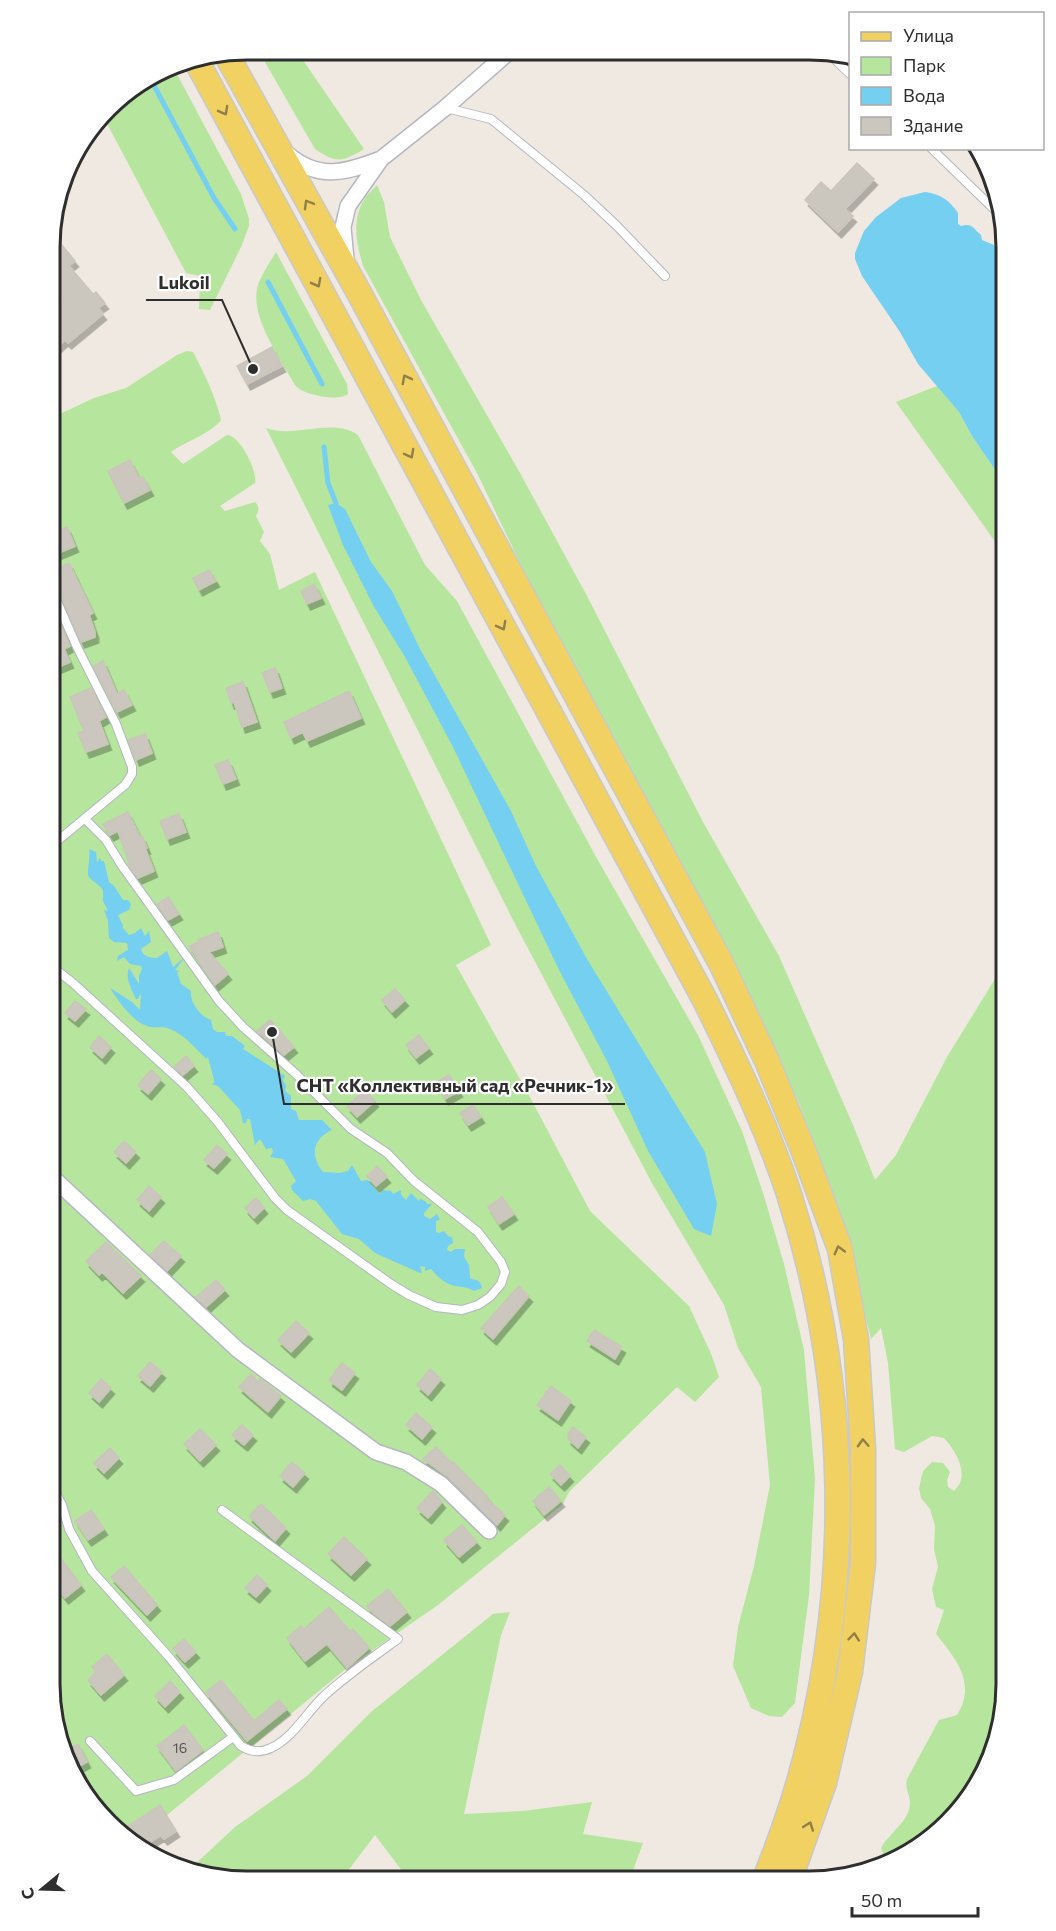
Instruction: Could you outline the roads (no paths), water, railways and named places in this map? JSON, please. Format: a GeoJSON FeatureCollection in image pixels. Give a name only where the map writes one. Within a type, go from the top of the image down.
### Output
{"type":"FeatureCollection","features":[{"type":"Feature","properties":{"kind":"main road"},"geometry":{"type":"LineString","coordinates":[[230,61],[358,291],[722,964],[771,1072],[840,1249],[856,1339],[863,1448],[862,1563],[850,1672],[824,1784],[793,1871]]}},
{"type":"Feature","properties":{"kind":"main road"},"geometry":{"type":"LineString","coordinates":[[200,67],[705,1000],[751,1096],[788,1192],[819,1305],[837,1452],[839,1515],[836,1581],[829,1643],[814,1721],[799,1783],[768,1871]]}},
{"type":"Feature","properties":{"kind":"street"},"geometry":{"type":"LineString","coordinates":[[358,291],[346,261],[344,248],[345,216],[353,195],[381,159],[445,108],[500,60]]}},
{"type":"Feature","properties":{"kind":"street"},"geometry":{"type":"LineString","coordinates":[[267,131],[290,156],[319,171],[347,171],[381,159]]}},
{"type":"Feature","properties":{"kind":"street"},"geometry":{"type":"LineString","coordinates":[[60,1184],[238,1350],[376,1452],[406,1462],[441,1484],[489,1531]]}},
{"type":"Feature","properties":{"kind":"lane"},"geometry":{"type":"LineString","coordinates":[[445,108],[491,119],[584,195],[665,276]]}},
{"type":"Feature","properties":{"kind":"lane"},"geometry":{"type":"LineString","coordinates":[[933,150],[991,206]]}},
{"type":"Feature","properties":{"kind":"lane"},"geometry":{"type":"LineString","coordinates":[[60,608],[116,724],[132,767],[132,774],[125,785],[60,839]]}},
{"type":"Feature","properties":{"kind":"lane"},"geometry":{"type":"LineString","coordinates":[[60,973],[186,1086],[221,1126],[275,1198],[301,1221],[391,1284],[409,1295],[436,1306],[454,1310],[471,1308],[484,1302],[497,1290],[505,1272],[501,1262],[478,1232],[414,1181],[387,1153],[351,1130],[296,1074],[233,1017],[134,883],[106,840],[86,819]]}},
{"type":"Feature","properties":{"kind":"lane"},"geometry":{"type":"LineString","coordinates":[[60,1501],[69,1529],[92,1571],[169,1657],[241,1746],[249,1750],[260,1751],[274,1747],[284,1739],[324,1697],[349,1675],[398,1639],[222,1510]]}},
{"type":"Feature","properties":{"kind":"lane"},"geometry":{"type":"LineString","coordinates":[[90,1741],[136,1791],[174,1780],[233,1737]]}},
{"type":"Feature","properties":{"kind":"water"},"geometry":{"type":"Polygon","coordinates":[[[925,192],[940,196],[958,213],[958,224],[972,227],[981,235],[982,240],[994,245],[996,249],[996,471],[959,412],[918,364],[900,332],[862,276],[855,259],[855,253],[864,231],[876,217],[901,198],[925,192]]]}},
{"type":"Feature","properties":{"kind":"water"},"geometry":{"type":"Polygon","coordinates":[[[336,503],[345,509],[371,562],[392,591],[420,649],[511,811],[536,866],[587,959],[705,1152],[717,1204],[711,1236],[694,1229],[648,1151],[607,1061],[559,970],[453,747],[405,657],[373,605],[343,545],[328,505],[336,503]]]}},
{"type":"Feature","properties":{"kind":"water"},"geometry":{"type":"Polygon","coordinates":[[[89,849],[96,852],[97,862],[100,858],[104,861],[109,882],[123,900],[128,900],[131,904],[129,910],[118,915],[122,929],[129,935],[141,928],[145,936],[149,931],[151,942],[141,949],[144,954],[152,958],[157,958],[167,951],[173,967],[185,957],[175,970],[180,971],[177,972],[181,984],[191,991],[196,1008],[203,1016],[211,1020],[213,1029],[217,1032],[225,1032],[226,1036],[232,1036],[245,1046],[243,1049],[285,1076],[283,1080],[286,1086],[285,1091],[291,1096],[291,1109],[296,1111],[299,1120],[322,1120],[332,1130],[320,1138],[315,1148],[316,1160],[323,1172],[340,1173],[348,1171],[352,1165],[361,1181],[368,1180],[380,1194],[382,1190],[391,1191],[393,1194],[401,1190],[401,1195],[406,1200],[411,1193],[419,1201],[420,1199],[427,1204],[432,1204],[424,1216],[430,1219],[437,1214],[440,1220],[436,1221],[436,1232],[444,1231],[452,1237],[453,1243],[448,1246],[447,1250],[451,1252],[455,1249],[465,1249],[464,1257],[469,1265],[470,1278],[479,1281],[482,1288],[474,1291],[451,1285],[431,1269],[425,1271],[425,1267],[420,1266],[422,1273],[420,1273],[375,1253],[359,1239],[342,1234],[316,1201],[310,1199],[303,1201],[292,1190],[291,1186],[296,1181],[283,1159],[270,1157],[273,1152],[272,1148],[266,1149],[260,1139],[255,1145],[250,1119],[243,1123],[240,1110],[218,1086],[211,1084],[214,1080],[208,1057],[206,1059],[175,1031],[145,1025],[128,1012],[110,988],[140,1010],[141,993],[136,999],[128,976],[129,968],[139,984],[142,968],[130,964],[124,957],[117,961],[118,956],[128,950],[127,943],[114,942],[109,938],[108,921],[104,910],[108,911],[103,901],[103,890],[88,875],[89,849]]]}},
{"type":"Feature","properties":{"kind":"waterway"},"geometry":{"type":"LineString","coordinates":[[154,85],[214,198],[235,229]]}},
{"type":"Feature","properties":{"kind":"waterway"},"geometry":{"type":"LineString","coordinates":[[268,282],[322,384]]}},
{"type":"Feature","properties":{"kind":"waterway"},"geometry":{"type":"LineString","coordinates":[[324,447],[328,483],[336,503]]}},
{"type":"Feature","properties":{"kind":"place","name":"Lukoil"},"geometry":{"type":"Point","coordinates":[253,369]}},
{"type":"Feature","properties":{"kind":"place","name":"СНТ «Коллективный сад «Речник-1»"},"geometry":{"type":"Point","coordinates":[272,1032]}}]}
